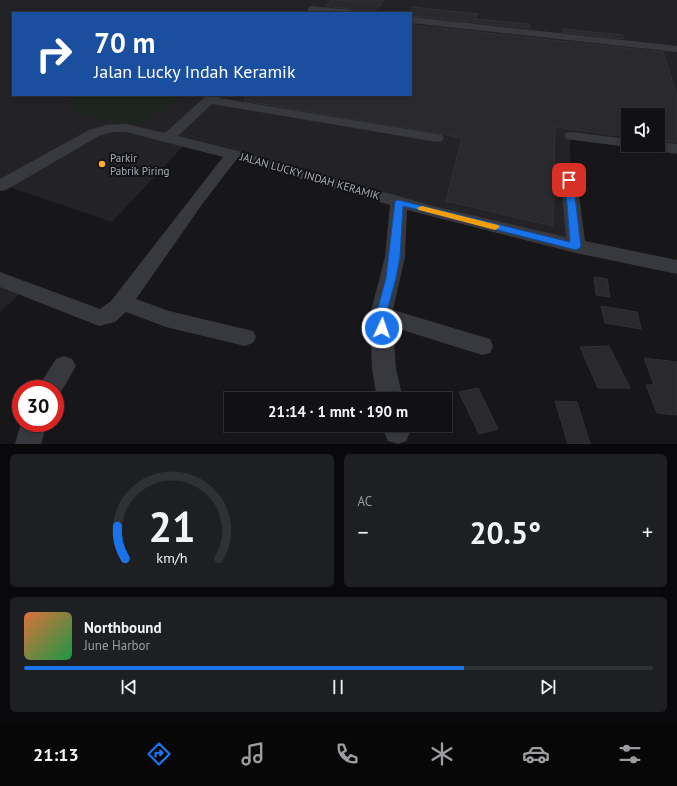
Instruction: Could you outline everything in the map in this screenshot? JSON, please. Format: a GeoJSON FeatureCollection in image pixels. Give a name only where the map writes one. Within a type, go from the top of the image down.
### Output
{"type":"FeatureCollection","features":[{"type":"Feature","properties":{"kind":"street"},"geometry":{"type":"LineString","coordinates":[[310,11],[326,0]]}},
{"type":"Feature","properties":{"kind":"street"},"geometry":{"type":"LineString","coordinates":[[310,11],[330,12]]}},
{"type":"Feature","properties":{"kind":"street"},"geometry":{"type":"LineString","coordinates":[[412,20],[677,49]]}},
{"type":"Feature","properties":{"kind":"street"},"geometry":{"type":"LineString","coordinates":[[169,137],[213,97],[437,138]]}},
{"type":"Feature","properties":{"kind":"street","name":"JALAN LUCKY INDAH KERAMIK"},"geometry":{"type":"LineString","coordinates":[[0,186],[84,138],[102,130],[119,127],[169,137],[233,154],[398,203],[576,247],[677,267]]}},
{"type":"Feature","properties":{"kind":"street"},"geometry":{"type":"LineString","coordinates":[[571,136],[621,142]]}},
{"type":"Feature","properties":{"kind":"street"},"geometry":{"type":"LineString","coordinates":[[665,148],[677,149]]}},
{"type":"Feature","properties":{"kind":"street"},"geometry":{"type":"LineString","coordinates":[[0,279],[99,318],[111,314],[158,256],[218,171],[233,154]]}},
{"type":"Feature","properties":{"kind":"street"},"geometry":{"type":"LineString","coordinates":[[568,172],[576,247]]}},
{"type":"Feature","properties":{"kind":"street"},"geometry":{"type":"LineString","coordinates":[[389,392],[384,369],[381,315],[395,257],[398,203]]}},
{"type":"Feature","properties":{"kind":"street"},"geometry":{"type":"LineString","coordinates":[[122,302],[166,319],[245,337]]}},
{"type":"Feature","properties":{"kind":"street"},"geometry":{"type":"LineString","coordinates":[[381,315],[482,346]]}},
{"type":"Feature","properties":{"kind":"street"},"geometry":{"type":"LineString","coordinates":[[55,380],[64,366]]}},
{"type":"Feature","properties":{"kind":"street"},"geometry":{"type":"LineString","coordinates":[[28,444],[31,432]]}},
{"type":"Feature","properties":{"kind":"shaded area"},"geometry":{"type":"Polygon","coordinates":[[[0,0],[677,0],[677,148],[665,146],[665,108],[621,108],[621,140],[570,134],[572,243],[387,197],[189,140],[112,222],[6,186],[0,190],[0,0]]]}},
{"type":"Feature","properties":{"kind":"shaded area"},"geometry":{"type":"Polygon","coordinates":[[[69,96],[183,96],[142,125],[74,114],[69,96]]]}},
{"type":"Feature","properties":{"kind":"shaded area"},"geometry":{"type":"Polygon","coordinates":[[[0,281],[26,288],[0,312],[0,281]]]}},
{"type":"Feature","properties":{"kind":"building"},"geometry":{"type":"Polygon","coordinates":[[[331,0],[384,0],[374,12],[356,12],[351,9],[325,6],[331,0]]]}},
{"type":"Feature","properties":{"kind":"building"},"geometry":{"type":"Polygon","coordinates":[[[411,7],[478,14],[476,19],[530,24],[529,28],[412,16],[411,7]]]}},
{"type":"Feature","properties":{"kind":"building"},"geometry":{"type":"Polygon","coordinates":[[[412,25],[663,52],[677,96],[677,142],[665,141],[665,108],[621,108],[621,136],[555,127],[553,226],[446,201],[462,138],[245,101],[245,96],[412,96],[412,25]]]}},
{"type":"Feature","properties":{"kind":"building"},"geometry":{"type":"Polygon","coordinates":[[[563,29],[623,35],[623,39],[563,32],[563,29]]]}},
{"type":"Feature","properties":{"kind":"building"},"geometry":{"type":"Polygon","coordinates":[[[594,277],[607,279],[610,297],[596,295],[594,277]]]}},
{"type":"Feature","properties":{"kind":"building"},"geometry":{"type":"Polygon","coordinates":[[[601,306],[637,312],[641,329],[605,323],[601,306]]]}},
{"type":"Feature","properties":{"kind":"building"},"geometry":{"type":"Polygon","coordinates":[[[609,346],[630,388],[598,388],[580,347],[609,346]]]}},
{"type":"Feature","properties":{"kind":"building"},"geometry":{"type":"Polygon","coordinates":[[[644,358],[677,362],[677,415],[657,413],[646,385],[654,385],[644,358]]]}},
{"type":"Feature","properties":{"kind":"building"},"geometry":{"type":"Polygon","coordinates":[[[478,388],[498,429],[479,434],[459,392],[478,388]]]}},
{"type":"Feature","properties":{"kind":"building"},"geometry":{"type":"Polygon","coordinates":[[[555,401],[577,402],[590,444],[568,444],[555,401]]]}},
{"type":"Feature","properties":{"kind":"slow traffic"},"geometry":{"type":"LineString","coordinates":[[422,208],[495,227]]}},
{"type":"Feature","properties":{"kind":"place","name":"Parkir Pabrik Piring"},"geometry":{"type":"Point","coordinates":[102,164]}},
{"type":"Feature","properties":{"kind":"route"},"geometry":{"type":"LineString","coordinates":[[382,328],[381,315],[395,257],[398,203],[576,247],[569,180]]}}]}
